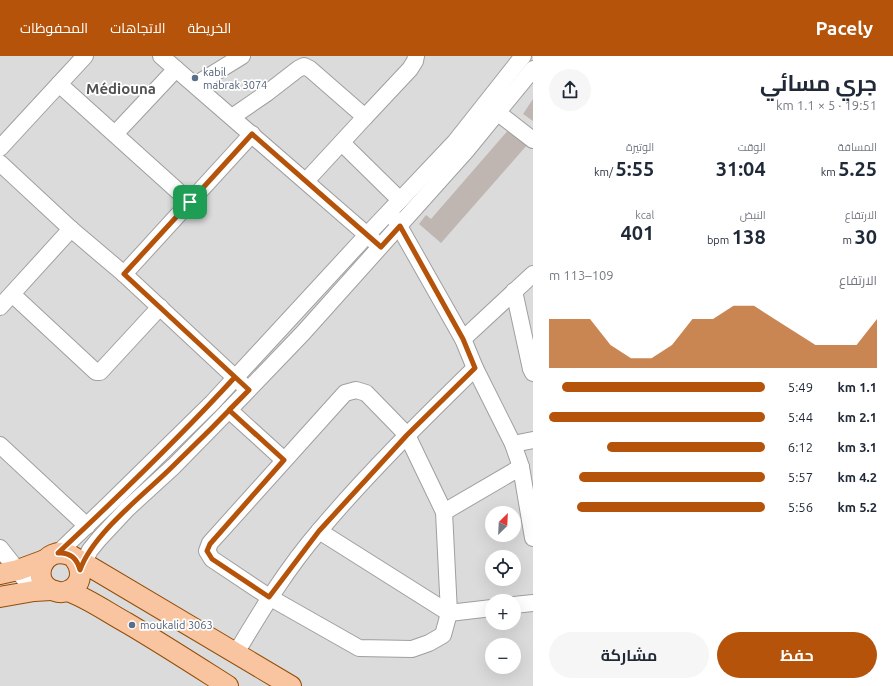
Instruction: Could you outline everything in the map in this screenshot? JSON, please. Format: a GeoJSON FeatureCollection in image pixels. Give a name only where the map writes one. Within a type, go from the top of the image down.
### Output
{"type":"FeatureCollection","features":[{"type":"Feature","properties":{"kind":"main road"},"geometry":{"type":"LineString","coordinates":[[68,560],[41,566],[40,573],[42,580],[45,586],[51,591],[89,601],[168,647],[228,686]]}},
{"type":"Feature","properties":{"kind":"main road"},"geometry":{"type":"LineString","coordinates":[[0,597],[74,588],[78,582],[68,560]]}},
{"type":"Feature","properties":{"kind":"main road"},"geometry":{"type":"LineString","coordinates":[[9,572],[68,560],[236,653],[291,686]]}},
{"type":"Feature","properties":{"kind":"street"},"geometry":{"type":"LineString","coordinates":[[0,148],[85,56]]}},
{"type":"Feature","properties":{"kind":"street"},"geometry":{"type":"LineString","coordinates":[[161,56],[381,247]]}},
{"type":"Feature","properties":{"kind":"street"},"geometry":{"type":"LineString","coordinates":[[195,85],[242,56]]}},
{"type":"Feature","properties":{"kind":"street"},"geometry":{"type":"LineString","coordinates":[[306,181],[410,69],[416,56]]}},
{"type":"Feature","properties":{"kind":"street"},"geometry":{"type":"LineString","coordinates":[[68,560],[87,526],[212,403],[394,205],[455,142],[523,56]]}},
{"type":"Feature","properties":{"kind":"street"},"geometry":{"type":"LineString","coordinates":[[232,117],[304,66],[310,69],[365,118]]}},
{"type":"Feature","properties":{"kind":"street"},"geometry":{"type":"LineString","coordinates":[[115,134],[176,69]]}},
{"type":"Feature","properties":{"kind":"street"},"geometry":{"type":"LineString","coordinates":[[68,560],[90,550],[110,527],[249,390],[303,334],[400,226],[498,113],[533,69]]}},
{"type":"Feature","properties":{"kind":"street"},"geometry":{"type":"LineString","coordinates":[[59,84],[190,202]]}},
{"type":"Feature","properties":{"kind":"street"},"geometry":{"type":"LineString","coordinates":[[498,113],[533,140]]}},
{"type":"Feature","properties":{"kind":"street"},"geometry":{"type":"LineString","coordinates":[[124,274],[252,134]]}},
{"type":"Feature","properties":{"kind":"street"},"geometry":{"type":"LineString","coordinates":[[342,142],[394,205],[400,226],[463,339],[475,368],[513,444],[521,467],[533,538]]}},
{"type":"Feature","properties":{"kind":"street"},"geometry":{"type":"LineString","coordinates":[[0,163],[71,229],[124,274],[249,390]]}},
{"type":"Feature","properties":{"kind":"street"},"geometry":{"type":"LineString","coordinates":[[0,307],[71,229]]}},
{"type":"Feature","properties":{"kind":"street"},"geometry":{"type":"LineString","coordinates":[[463,339],[533,274]]}},
{"type":"Feature","properties":{"kind":"street"},"geometry":{"type":"LineString","coordinates":[[514,291],[533,373]]}},
{"type":"Feature","properties":{"kind":"street"},"geometry":{"type":"LineString","coordinates":[[12,294],[96,372],[100,372],[160,307]]}},
{"type":"Feature","properties":{"kind":"street"},"geometry":{"type":"LineString","coordinates":[[289,320],[303,334]]}},
{"type":"Feature","properties":{"kind":"street"},"geometry":{"type":"LineString","coordinates":[[236,653],[269,597],[319,531],[407,435],[475,368]]}},
{"type":"Feature","properties":{"kind":"street"},"geometry":{"type":"LineString","coordinates":[[356,390],[366,393],[407,435],[444,512],[449,613],[443,635],[429,643],[412,649],[359,648],[269,597],[212,559],[207,551],[210,544],[345,393],[356,390]]}},
{"type":"Feature","properties":{"kind":"street"},"geometry":{"type":"LineString","coordinates":[[229,410],[284,460]]}},
{"type":"Feature","properties":{"kind":"street"},"geometry":{"type":"LineString","coordinates":[[513,444],[533,440]]}},
{"type":"Feature","properties":{"kind":"street"},"geometry":{"type":"LineString","coordinates":[[0,445],[87,526]]}},
{"type":"Feature","properties":{"kind":"street"},"geometry":{"type":"LineString","coordinates":[[444,512],[521,467]]}},
{"type":"Feature","properties":{"kind":"street"},"geometry":{"type":"LineString","coordinates":[[319,531],[449,613],[485,609]]}},
{"type":"Feature","properties":{"kind":"street"},"geometry":{"type":"LineString","coordinates":[[0,548],[9,572],[51,591]]}},
{"type":"Feature","properties":{"kind":"street"},"geometry":{"type":"LineString","coordinates":[[521,604],[533,603]]}},
{"type":"Feature","properties":{"kind":"shaded area"},"geometry":{"type":"Polygon","coordinates":[[[0,56],[533,56],[533,686],[0,686],[0,56]]]}},
{"type":"Feature","properties":{"kind":"building"},"geometry":{"type":"Polygon","coordinates":[[[533,99],[533,121],[523,114],[533,99]]]}},
{"type":"Feature","properties":{"kind":"building"},"geometry":{"type":"Polygon","coordinates":[[[510,128],[528,144],[441,243],[419,224],[426,215],[431,219],[510,128]]]}},
{"type":"Feature","properties":{"kind":"place","name":"kabil mabrak 3074"},"geometry":{"type":"Point","coordinates":[195,78]}},
{"type":"Feature","properties":{"kind":"place","name":"moukalid 3063"},"geometry":{"type":"Point","coordinates":[132,625]}},
{"type":"Feature","properties":{"kind":"district","name":"Médiouna"},"geometry":{"type":"Point","coordinates":[121,89]}},
{"type":"Feature","properties":{"kind":"route"},"geometry":{"type":"LineString","coordinates":[[190,202],[124,274],[235,377],[249,390],[174,466],[110,527],[90,550],[80,570],[79,564],[72,556],[65,552],[58,553],[212,403],[235,377],[249,390],[229,410],[284,460],[210,544],[207,551],[212,559],[269,597],[319,531],[407,435],[475,368],[463,339],[400,226],[381,247],[252,134],[190,202]]}}]}
